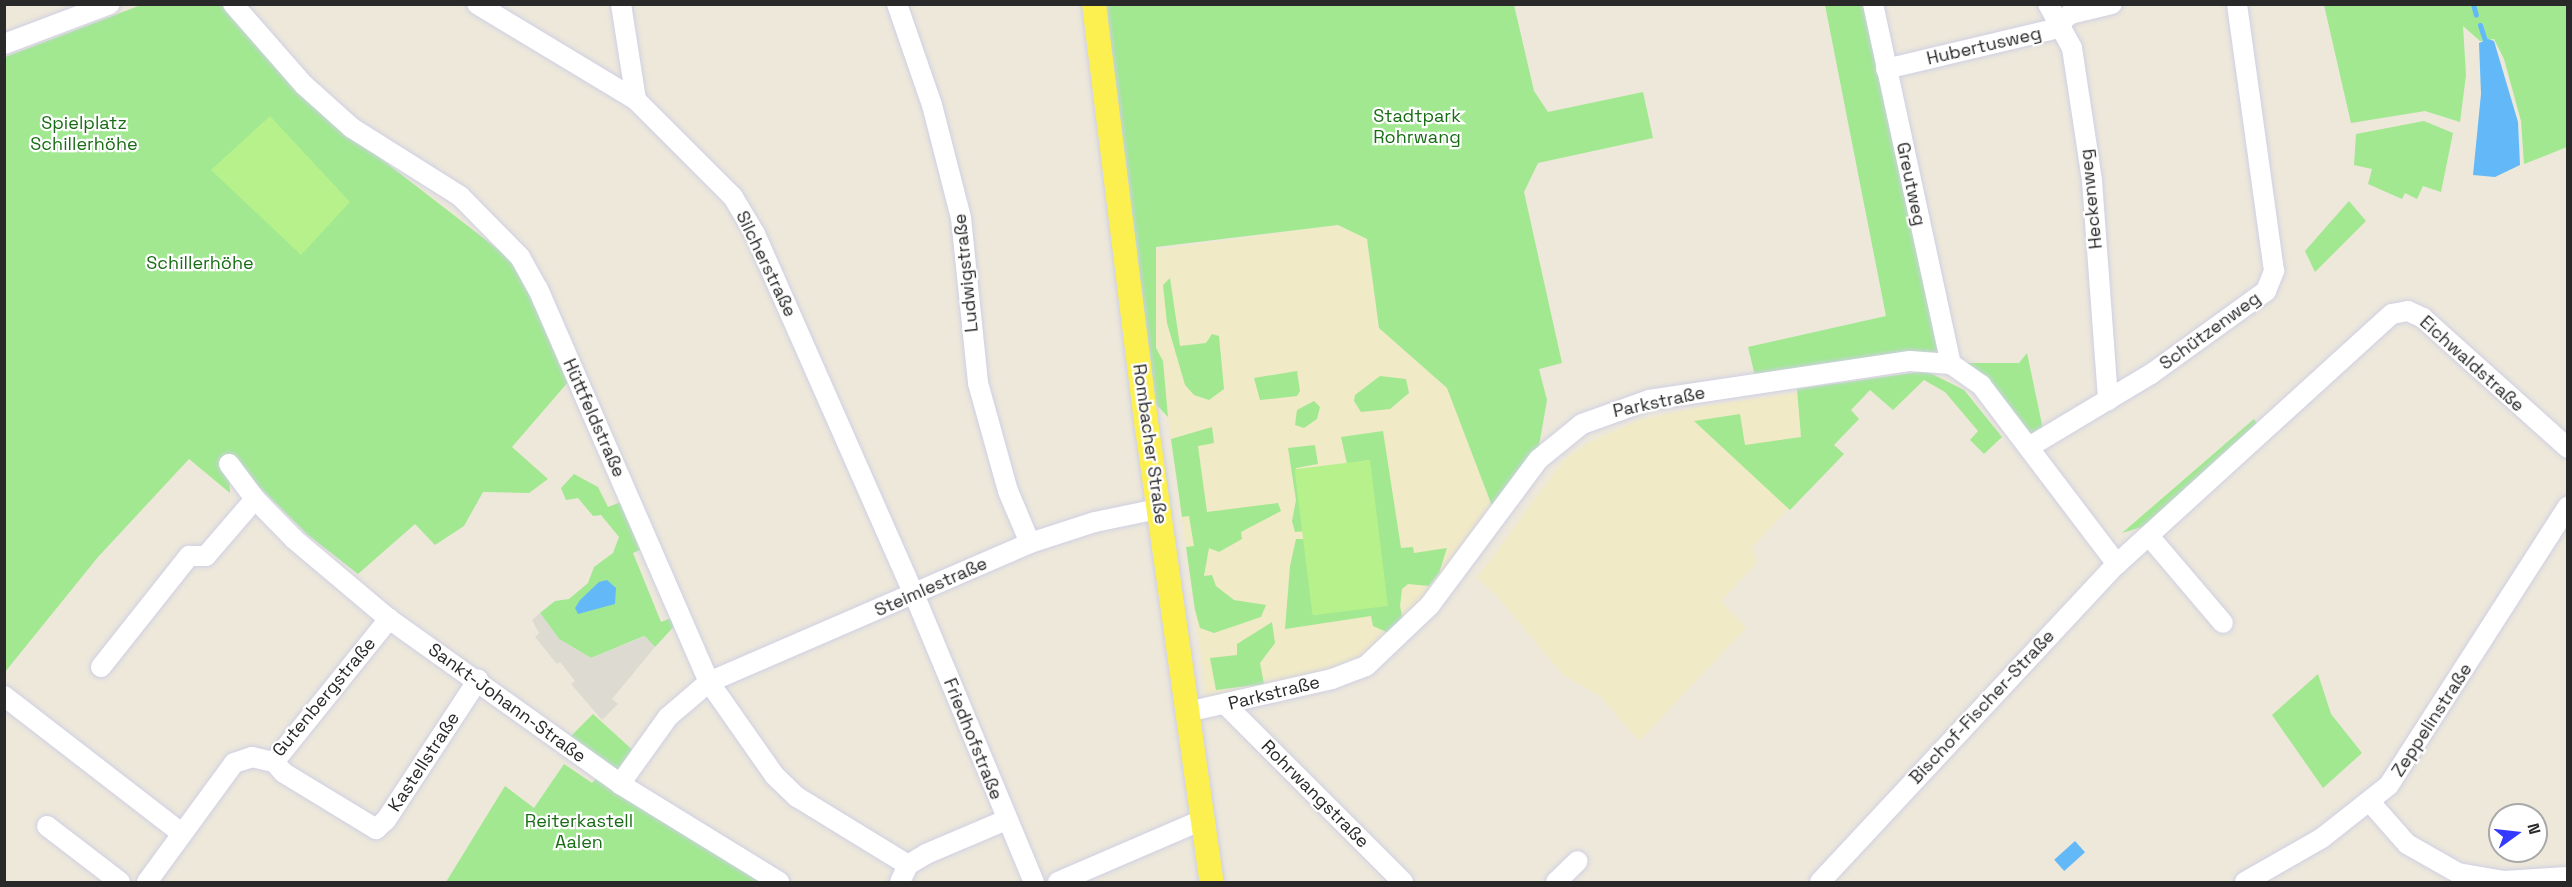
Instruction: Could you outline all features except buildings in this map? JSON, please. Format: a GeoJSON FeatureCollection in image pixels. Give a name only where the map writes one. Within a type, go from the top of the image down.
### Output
{"type":"FeatureCollection","features":[{"type":"Feature","properties":{"kind":"main road","name":"Rombacher Straße"},"geometry":{"type":"LineString","coordinates":[[1094,4],[1158,509],[1212,882]]}},
{"type":"Feature","properties":{"kind":"street"},"geometry":{"type":"LineString","coordinates":[[4,44],[110,4]]}},
{"type":"Feature","properties":{"kind":"street","name":"Hüttfeldstraße"},"geometry":{"type":"LineString","coordinates":[[233,4],[304,85],[352,128],[460,196],[520,257],[538,289],[709,682],[754,751],[789,789],[904,874]]}},
{"type":"Feature","properties":{"kind":"street","name":"Silcherstraße"},"geometry":{"type":"LineString","coordinates":[[477,4],[636,100],[733,197],[755,234],[914,594]]}},
{"type":"Feature","properties":{"kind":"street"},"geometry":{"type":"LineString","coordinates":[[621,4],[636,100]]}},
{"type":"Feature","properties":{"kind":"street","name":"Ludwigstraße"},"geometry":{"type":"LineString","coordinates":[[897,4],[932,105],[962,218],[978,383],[1008,490],[1030,543]]}},
{"type":"Feature","properties":{"kind":"street","name":"Greutweg"},"geometry":{"type":"LineString","coordinates":[[1873,4],[1951,364]]}},
{"type":"Feature","properties":{"kind":"street","name":"Heckenweg"},"geometry":{"type":"LineString","coordinates":[[2048,4],[2072,48],[2092,181],[2108,400]]}},
{"type":"Feature","properties":{"kind":"street","name":"Hubertusweg"},"geometry":{"type":"LineString","coordinates":[[1886,69],[2059,26],[2070,14],[2112,4]]}},
{"type":"Feature","properties":{"kind":"street","name":"Schützenweg"},"geometry":{"type":"LineString","coordinates":[[2029,447],[2108,400],[2201,340],[2266,291],[2274,271],[2237,4]]}},
{"type":"Feature","properties":{"kind":"street","name":"Eichwaldstraße"},"geometry":{"type":"LineString","coordinates":[[2371,333],[2400,311],[2423,318],[2568,448]]}},
{"type":"Feature","properties":{"kind":"street","name":"Bischof-Fischer-Straße"},"geometry":{"type":"LineString","coordinates":[[1821,882],[2117,564],[2371,333]]}},
{"type":"Feature","properties":{"kind":"street","name":"Parkstraße"},"geometry":{"type":"LineString","coordinates":[[1187,712],[1332,680],[1375,660],[1430,605],[1539,459],[1564,436],[1598,415],[1649,400],[1833,372],[1910,361],[1951,364]]}},
{"type":"Feature","properties":{"kind":"street"},"geometry":{"type":"LineString","coordinates":[[1951,364],[1981,385],[2117,564]]}},
{"type":"Feature","properties":{"kind":"street","name":"Sankt-Johann-Straße"},"geometry":{"type":"LineString","coordinates":[[229,464],[255,499],[294,539],[389,619],[478,680],[620,784],[779,882]]}},
{"type":"Feature","properties":{"kind":"street"},"geometry":{"type":"LineString","coordinates":[[100,667],[189,556],[206,556],[255,499]]}},
{"type":"Feature","properties":{"kind":"street","name":"Zeppelinstraße"},"geometry":{"type":"LineString","coordinates":[[2245,882],[2322,838],[2370,802],[2404,767],[2568,506]]}},
{"type":"Feature","properties":{"kind":"street","name":"Steimlestraße"},"geometry":{"type":"LineString","coordinates":[[620,784],[668,717],[709,682],[1030,543],[1095,522],[1158,509]]}},
{"type":"Feature","properties":{"kind":"street"},"geometry":{"type":"LineString","coordinates":[[2149,536],[2223,623]]}},
{"type":"Feature","properties":{"kind":"street","name":"Friedhofstraße"},"geometry":{"type":"LineString","coordinates":[[914,594],[1006,820],[1034,882]]}},
{"type":"Feature","properties":{"kind":"street","name":"Gutenbergstraße"},"geometry":{"type":"LineString","coordinates":[[147,882],[180,832],[234,763],[252,757],[274,762],[389,619]]}},
{"type":"Feature","properties":{"kind":"street","name":"Kastellstraße"},"geometry":{"type":"LineString","coordinates":[[274,762],[284,773],[376,829],[386,820],[478,680]]}},
{"type":"Feature","properties":{"kind":"street"},"geometry":{"type":"LineString","coordinates":[[4,696],[180,832]]}},
{"type":"Feature","properties":{"kind":"street","name":"Rohrwangstraße"},"geometry":{"type":"LineString","coordinates":[[1227,705],[1403,882]]}},
{"type":"Feature","properties":{"kind":"street"},"geometry":{"type":"LineString","coordinates":[[2370,802],[2407,844],[2455,878],[2504,880],[2568,877]]}},
{"type":"Feature","properties":{"kind":"street"},"geometry":{"type":"LineString","coordinates":[[904,874],[1006,820]]}},
{"type":"Feature","properties":{"kind":"street"},"geometry":{"type":"LineString","coordinates":[[1058,882],[1202,820]]}},
{"type":"Feature","properties":{"kind":"street"},"geometry":{"type":"LineString","coordinates":[[47,826],[120,882]]}},
{"type":"Feature","properties":{"kind":"street"},"geometry":{"type":"LineString","coordinates":[[1556,882],[1578,861]]}},
{"type":"Feature","properties":{"kind":"shaded area"},"geometry":{"type":"Polygon","coordinates":[[[1338,225],[1367,239],[1379,328],[1447,388],[1492,506],[1443,577],[1369,660],[1207,699],[1168,417],[1155,403],[1138,252],[1338,225]]]}},
{"type":"Feature","properties":{"kind":"shaded area"},"geometry":{"type":"Polygon","coordinates":[[[1818,390],[1824,471],[1752,547],[1757,562],[1721,601],[1746,628],[1639,741],[1600,696],[1563,675],[1496,595],[1477,578],[1562,462],[1587,443],[1640,420],[1704,406],[1818,390]]]}},
{"type":"Feature","properties":{"kind":"shaded area"},"geometry":{"type":"Polygon","coordinates":[[[540,613],[559,639],[591,658],[645,636],[655,647],[612,699],[618,704],[602,720],[571,684],[575,681],[560,662],[557,664],[535,637],[539,633],[532,620],[540,613]]]}},
{"type":"Feature","properties":{"kind":"green space","name":"Schillerhöhe"},"geometry":{"type":"Polygon","coordinates":[[[141,5],[224,5],[345,131],[517,264],[569,381],[512,447],[548,479],[529,493],[483,492],[464,526],[435,545],[415,524],[358,574],[308,535],[246,474],[229,465],[230,493],[189,459],[98,557],[5,672],[5,57],[141,5]]]}},
{"type":"Feature","properties":{"kind":"green space","name":"Stadtpark Rohrwang"},"geometry":{"type":"Polygon","coordinates":[[[1102,5],[1514,5],[1534,91],[1548,112],[1643,92],[1653,138],[1538,163],[1524,192],[1562,363],[1539,369],[1547,400],[1539,446],[1492,506],[1447,388],[1379,328],[1367,239],[1338,225],[1156,247],[1156,348],[1163,361],[1168,417],[1155,403],[1102,5]]]}},
{"type":"Feature","properties":{"kind":"green space"},"geometry":{"type":"Polygon","coordinates":[[[1825,5],[1873,5],[1951,364],[1757,384],[1748,347],[1886,316],[1825,5]]]}},
{"type":"Feature","properties":{"kind":"green space"},"geometry":{"type":"Polygon","coordinates":[[[2324,5],[2567,5],[2567,147],[2524,164],[2521,121],[2504,59],[2494,39],[2480,41],[2463,26],[2466,75],[2460,122],[2425,111],[2351,123],[2324,5]]]}},
{"type":"Feature","properties":{"kind":"green space"},"geometry":{"type":"Polygon","coordinates":[[[270,116],[350,202],[301,255],[211,170],[270,116]]]}},
{"type":"Feature","properties":{"kind":"green space"},"geometry":{"type":"Polygon","coordinates":[[[2424,121],[2453,133],[2441,192],[2423,186],[2417,199],[2405,193],[2402,199],[2368,184],[2372,169],[2354,165],[2356,134],[2424,121]]]}},
{"type":"Feature","properties":{"kind":"green space"},"geometry":{"type":"Polygon","coordinates":[[[2349,201],[2366,221],[2315,272],[2305,251],[2349,201]]]}},
{"type":"Feature","properties":{"kind":"green space"},"geometry":{"type":"Polygon","coordinates":[[[1170,278],[1180,346],[1206,343],[1212,334],[1219,336],[1224,389],[1209,400],[1194,395],[1185,385],[1167,323],[1163,285],[1170,278]]]}},
{"type":"Feature","properties":{"kind":"green space"},"geometry":{"type":"Polygon","coordinates":[[[2027,353],[2044,434],[2030,442],[1957,363],[2019,363],[2027,353]]]}},
{"type":"Feature","properties":{"kind":"green space"},"geometry":{"type":"Polygon","coordinates":[[[1297,371],[1300,391],[1297,396],[1260,400],[1254,378],[1297,371]]]}},
{"type":"Feature","properties":{"kind":"green space"},"geometry":{"type":"Polygon","coordinates":[[[1926,371],[1964,390],[2002,437],[1984,454],[1970,440],[1978,431],[1945,392],[1924,380],[1893,410],[1870,390],[1851,410],[1859,419],[1834,445],[1844,454],[1790,510],[1694,421],[1740,414],[1745,445],[1801,437],[1797,389],[1926,371]]]}},
{"type":"Feature","properties":{"kind":"green space"},"geometry":{"type":"Polygon","coordinates":[[[1380,376],[1406,379],[1409,393],[1390,409],[1361,412],[1354,401],[1355,395],[1380,376]]]}},
{"type":"Feature","properties":{"kind":"green space"},"geometry":{"type":"Polygon","coordinates":[[[1314,401],[1320,407],[1317,419],[1304,428],[1295,425],[1297,410],[1314,401]]]}},
{"type":"Feature","properties":{"kind":"green space"},"geometry":{"type":"Polygon","coordinates":[[[2254,419],[2260,428],[2145,526],[2122,533],[2254,419]]]}},
{"type":"Feature","properties":{"kind":"green space"},"geometry":{"type":"Polygon","coordinates":[[[1212,427],[1214,443],[1198,446],[1207,512],[1278,503],[1281,511],[1241,532],[1242,539],[1219,552],[1209,548],[1204,576],[1212,575],[1216,586],[1234,600],[1266,605],[1261,617],[1214,633],[1200,628],[1195,610],[1186,547],[1194,546],[1189,516],[1182,517],[1171,439],[1212,427]]]}},
{"type":"Feature","properties":{"kind":"green space"},"geometry":{"type":"Polygon","coordinates":[[[1383,431],[1401,548],[1413,547],[1414,553],[1447,548],[1439,573],[1429,586],[1408,584],[1402,589],[1400,606],[1404,625],[1393,635],[1373,626],[1371,616],[1285,629],[1290,566],[1296,539],[1306,539],[1317,616],[1369,460],[1347,464],[1341,437],[1383,431]]]}},
{"type":"Feature","properties":{"kind":"green space"},"geometry":{"type":"Polygon","coordinates":[[[1315,445],[1318,464],[1296,468],[1305,531],[1295,532],[1292,521],[1296,500],[1288,448],[1315,445]]]}},
{"type":"Feature","properties":{"kind":"green space"},"geometry":{"type":"Polygon","coordinates":[[[1370,460],[1388,606],[1312,615],[1295,469],[1370,460]]]}},
{"type":"Feature","properties":{"kind":"green space"},"geometry":{"type":"Polygon","coordinates":[[[574,474],[598,487],[608,507],[626,500],[647,547],[633,553],[661,622],[676,616],[678,622],[655,647],[644,636],[591,658],[559,639],[540,613],[555,601],[569,599],[588,583],[594,567],[613,553],[619,537],[601,515],[593,516],[578,498],[566,500],[561,488],[574,474]]]}},
{"type":"Feature","properties":{"kind":"green space"},"geometry":{"type":"Polygon","coordinates":[[[1272,622],[1275,643],[1260,663],[1264,684],[1216,690],[1210,658],[1237,655],[1237,644],[1272,622]]]}},
{"type":"Feature","properties":{"kind":"green space"},"geometry":{"type":"Polygon","coordinates":[[[2318,674],[2331,714],[2362,753],[2323,788],[2272,715],[2318,674]]]}},
{"type":"Feature","properties":{"kind":"green space"},"geometry":{"type":"Polygon","coordinates":[[[593,714],[637,754],[620,780],[566,741],[593,714]]]}},
{"type":"Feature","properties":{"kind":"green space","name":"Reiterkastell Aalen"},"geometry":{"type":"Polygon","coordinates":[[[564,764],[592,783],[601,773],[762,882],[446,882],[505,786],[534,808],[564,764]]]}},
{"type":"Feature","properties":{"kind":"water"},"geometry":{"type":"Polygon","coordinates":[[[2488,39],[2494,41],[2518,122],[2520,165],[2495,177],[2473,175],[2481,94],[2479,43],[2488,39]]]}},
{"type":"Feature","properties":{"kind":"water"},"geometry":{"type":"Polygon","coordinates":[[[607,580],[616,588],[615,604],[578,614],[575,608],[580,600],[599,582],[607,580]]]}},
{"type":"Feature","properties":{"kind":"water"},"geometry":{"type":"Polygon","coordinates":[[[2075,841],[2085,852],[2064,871],[2054,860],[2075,841]]]}},
{"type":"Feature","properties":{"kind":"waterway"},"geometry":{"type":"LineString","coordinates":[[2473,4],[2476,15]]}},
{"type":"Feature","properties":{"kind":"waterway"},"geometry":{"type":"LineString","coordinates":[[2480,25],[2485,40]]}},
{"type":"Feature","properties":{"kind":"park label","name":"Spielplatz Schillerhöhe"},"geometry":{"type":"Point","coordinates":[84,134]}}]}
